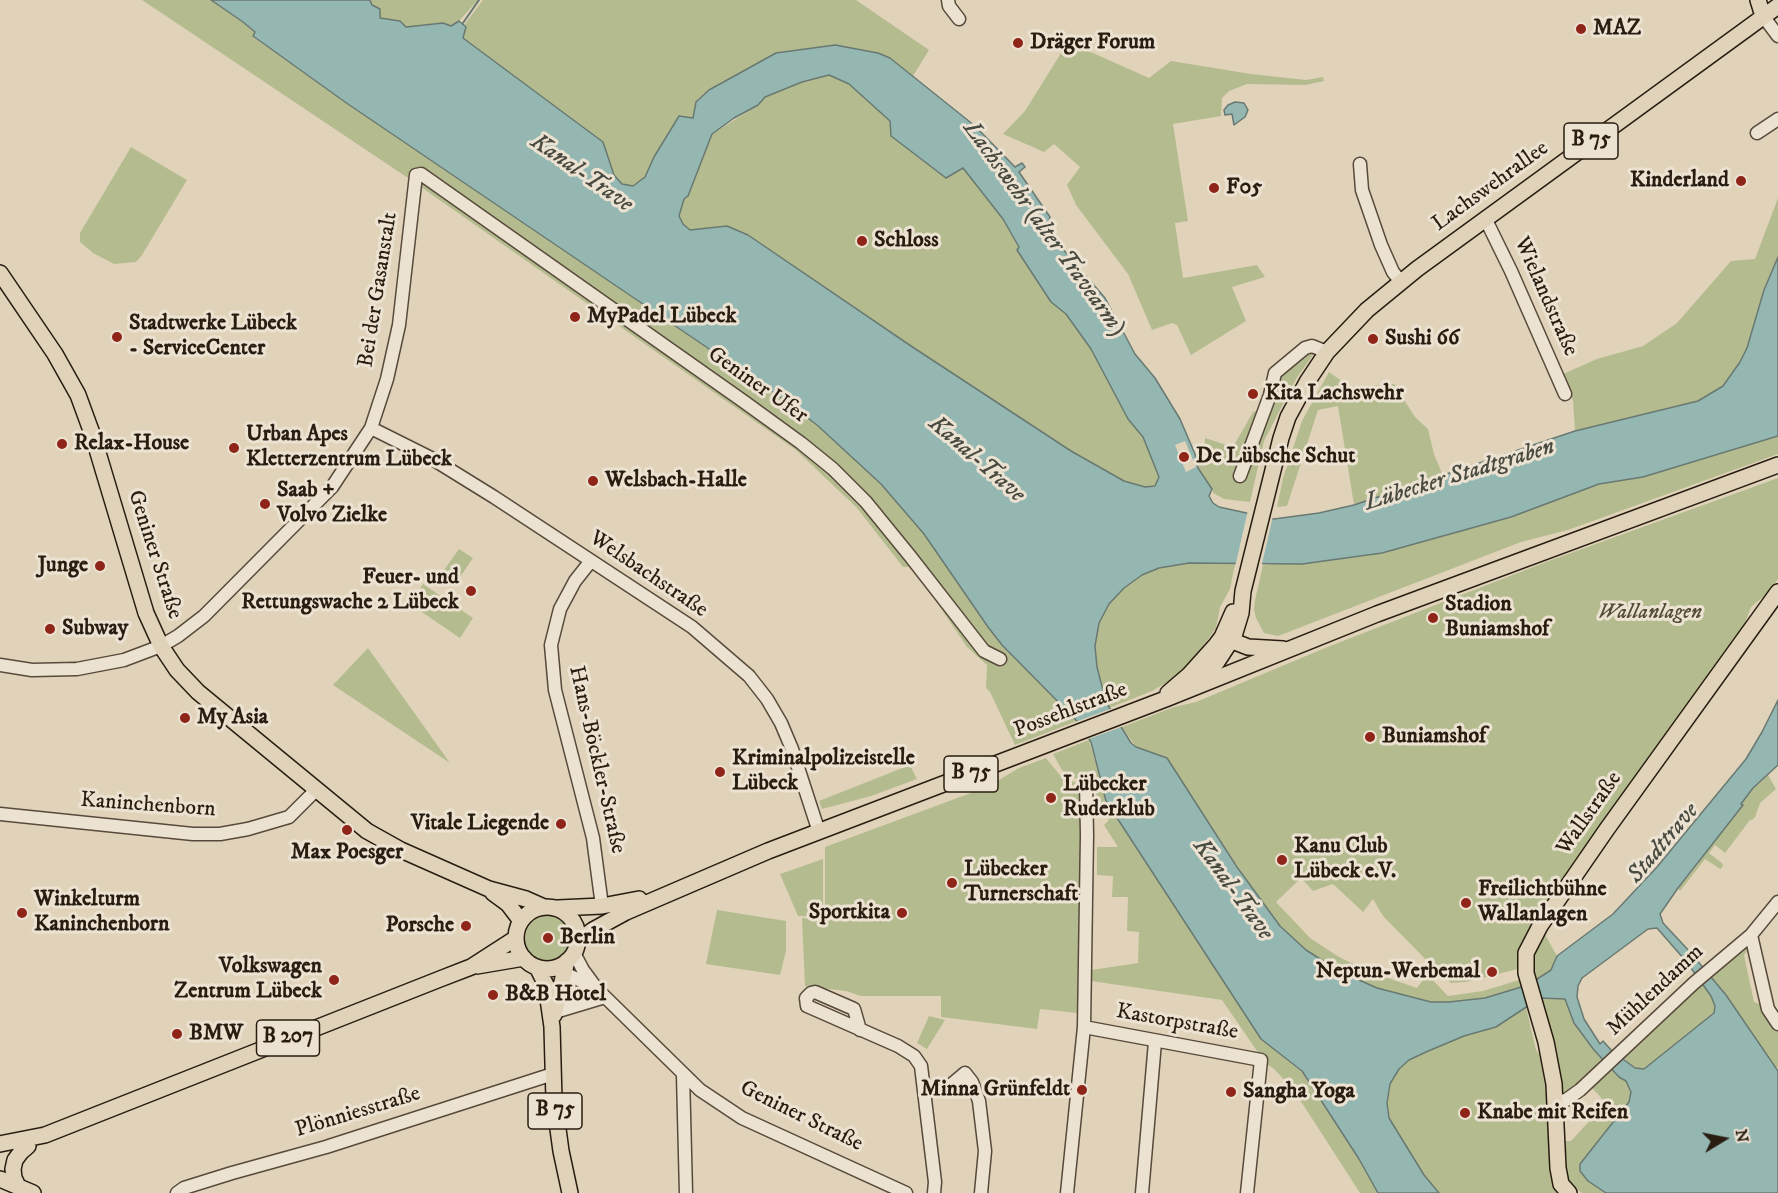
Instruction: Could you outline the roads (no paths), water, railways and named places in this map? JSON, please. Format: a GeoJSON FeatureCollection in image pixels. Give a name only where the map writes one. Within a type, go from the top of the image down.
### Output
{"type":"FeatureCollection","features":[{"type":"Feature","properties":{"kind":"main road"},"geometry":{"type":"LineString","coordinates":[[1758,0],[1763,16]]}},
{"type":"Feature","properties":{"kind":"main road","name":"Lachswehrallee"},"geometry":{"type":"LineString","coordinates":[[1155,703],[1224,643],[1248,575],[1274,462],[1288,417],[1327,352],[1367,310],[1401,282],[1485,218],[1778,6]]}},
{"type":"Feature","properties":{"kind":"main road","name":"Geniner Straße"},"geometry":{"type":"LineString","coordinates":[[2,279],[55,354],[78,395],[93,436],[146,614],[161,646],[177,670],[198,692],[367,831],[401,850],[489,889],[551,908]]}},
{"type":"Feature","properties":{"kind":"main road","name":"Possehlstraße"},"geometry":{"type":"LineString","coordinates":[[568,959],[593,930],[626,912],[696,881],[1180,693],[1263,654],[1288,649],[1778,465]]}},
{"type":"Feature","properties":{"kind":"main road","name":"Lachswehrallee"},"geometry":{"type":"LineString","coordinates":[[1180,693],[1206,674],[1241,613],[1243,591]]}},
{"type":"Feature","properties":{"kind":"main road","name":"Wallstraße"},"geometry":{"type":"LineString","coordinates":[[1569,1193],[1562,1184],[1558,1168],[1555,1102],[1546,1042],[1528,983],[1526,953],[1540,926],[1623,805],[1778,592]]}},
{"type":"Feature","properties":{"kind":"main road"},"geometry":{"type":"LineString","coordinates":[[1224,643],[1246,659],[1263,654],[1244,628],[1241,613]]}},
{"type":"Feature","properties":{"kind":"main road","name":"Possehlstraße"},"geometry":{"type":"LineString","coordinates":[[551,908],[602,906],[635,900],[696,881]]}},
{"type":"Feature","properties":{"kind":"main road","name":"Geniner Straße"},"geometry":{"type":"LineString","coordinates":[[489,889],[508,904],[521,921]]}},
{"type":"Feature","properties":{"kind":"main road"},"geometry":{"type":"LineString","coordinates":[[551,908],[574,921],[568,959],[537,967],[524,958],[516,938],[521,921],[535,909],[551,908]]}},
{"type":"Feature","properties":{"kind":"main road","name":"B 207"},"geometry":{"type":"LineString","coordinates":[[0,1144],[45,1135],[471,966],[516,938]]}},
{"type":"Feature","properties":{"kind":"main road","name":"B 207"},"geometry":{"type":"LineString","coordinates":[[471,966],[524,958]]}},
{"type":"Feature","properties":{"kind":"main road","name":"B 75"},"geometry":{"type":"LineString","coordinates":[[568,959],[554,1019],[553,1074],[560,1142],[570,1193]]}},
{"type":"Feature","properties":{"kind":"main road","name":"B 75"},"geometry":{"type":"LineString","coordinates":[[537,967],[546,985],[554,1019]]}},
{"type":"Feature","properties":{"kind":"main road","name":"B 207"},"geometry":{"type":"LineString","coordinates":[[0,1155],[28,1146],[45,1135]]}},
{"type":"Feature","properties":{"kind":"main road"},"geometry":{"type":"LineString","coordinates":[[18,1186],[14,1178],[15,1160],[28,1146]]}},
{"type":"Feature","properties":{"kind":"main road"},"geometry":{"type":"LineString","coordinates":[[0,1179],[33,1193]]}},
{"type":"Feature","properties":{"kind":"street"},"geometry":{"type":"LineString","coordinates":[[948,0],[959,19]]}},
{"type":"Feature","properties":{"kind":"street"},"geometry":{"type":"LineString","coordinates":[[1763,16],[1778,36]]}},
{"type":"Feature","properties":{"kind":"street"},"geometry":{"type":"LineString","coordinates":[[1757,133],[1778,119]]}},
{"type":"Feature","properties":{"kind":"street"},"geometry":{"type":"LineString","coordinates":[[1360,164],[1362,190],[1381,245],[1393,272],[1401,282]]}},
{"type":"Feature","properties":{"kind":"street","name":"Geniner Ufer"},"geometry":{"type":"LineString","coordinates":[[416,175],[421,174],[735,395],[833,469],[866,502],[896,538],[984,651],[1000,659]]}},
{"type":"Feature","properties":{"kind":"street","name":"Bei der Gasanstalt"},"geometry":{"type":"LineString","coordinates":[[0,665],[32,670],[77,669],[124,660],[161,646],[204,616],[333,487],[371,429],[387,379],[399,325],[416,175]]}},
{"type":"Feature","properties":{"kind":"street","name":"Wielandstraße"},"geometry":{"type":"LineString","coordinates":[[1485,218],[1565,394]]}},
{"type":"Feature","properties":{"kind":"street"},"geometry":{"type":"LineString","coordinates":[[1240,476],[1270,395],[1275,373],[1305,348],[1312,346],[1327,352]]}},
{"type":"Feature","properties":{"kind":"street","name":"Welsbachstraße"},"geometry":{"type":"LineString","coordinates":[[371,429],[431,458],[692,627],[749,676],[782,723],[819,832]]}},
{"type":"Feature","properties":{"kind":"street","name":"Hans-Böckler-Straße"},"geometry":{"type":"LineString","coordinates":[[590,562],[575,581],[560,609],[551,645],[555,690],[593,838],[602,906]]}},
{"type":"Feature","properties":{"kind":"street"},"geometry":{"type":"LineString","coordinates":[[1067,1193],[1084,1028],[1086,782]]}},
{"type":"Feature","properties":{"kind":"street","name":"Kaninchenborn"},"geometry":{"type":"LineString","coordinates":[[0,814],[193,834],[220,834],[248,830],[289,817],[316,790]]}},
{"type":"Feature","properties":{"kind":"street","name":"Mühlendamm"},"geometry":{"type":"LineString","coordinates":[[1555,1102],[1570,1098],[1608,1065],[1703,975],[1751,935],[1778,902]]}},
{"type":"Feature","properties":{"kind":"street"},"geometry":{"type":"LineString","coordinates":[[1751,935],[1768,1009],[1778,1024]]}},
{"type":"Feature","properties":{"kind":"street","name":"Geniner Straße"},"geometry":{"type":"LineString","coordinates":[[568,959],[700,1090],[742,1118],[906,1193]]}},
{"type":"Feature","properties":{"kind":"street","name":"Geniner Straße"},"geometry":{"type":"LineString","coordinates":[[568,959],[583,970],[601,993]]}},
{"type":"Feature","properties":{"kind":"street"},"geometry":{"type":"LineString","coordinates":[[554,1019],[601,993]]}},
{"type":"Feature","properties":{"kind":"street","name":"Kastorpstraße"},"geometry":{"type":"LineString","coordinates":[[1084,1028],[1262,1060],[1247,1193]]}},
{"type":"Feature","properties":{"kind":"street"},"geometry":{"type":"LineString","coordinates":[[860,1030],[906,1051],[914,1056],[921,1066],[935,1182],[934,1193]]}},
{"type":"Feature","properties":{"kind":"street"},"geometry":{"type":"LineString","coordinates":[[1142,1193],[1155,1042]]}},
{"type":"Feature","properties":{"kind":"street"},"geometry":{"type":"LineString","coordinates":[[952,1084],[965,1073],[972,1082],[979,1101],[985,1151],[981,1193]]}},
{"type":"Feature","properties":{"kind":"street","name":"Plönniesstraße"},"geometry":{"type":"LineString","coordinates":[[177,1193],[184,1188],[231,1173],[326,1147],[553,1074]]}},
{"type":"Feature","properties":{"kind":"street"},"geometry":{"type":"LineString","coordinates":[[683,1075],[686,1193]]}},
{"type":"Feature","properties":{"kind":"water"},"geometry":{"type":"Polygon","coordinates":[[[211,0],[370,0],[372,5],[380,9],[380,18],[400,21],[406,27],[443,23],[451,26],[459,21],[466,27],[463,38],[603,142],[614,175],[622,184],[633,186],[645,177],[654,157],[679,116],[693,118],[696,102],[709,90],[776,53],[835,45],[878,53],[890,58],[975,126],[1015,167],[1022,163],[1025,167],[1019,172],[1050,217],[1048,224],[1061,247],[1105,298],[1135,354],[1155,378],[1180,419],[1195,454],[1198,468],[1212,489],[1209,496],[1213,503],[1219,507],[1274,519],[1319,513],[1354,505],[1575,431],[1698,401],[1723,386],[1740,362],[1747,348],[1764,290],[1778,257],[1778,436],[1643,477],[1599,484],[1511,517],[1382,553],[1302,564],[1189,563],[1159,568],[1142,575],[1124,588],[1109,604],[1099,623],[1095,646],[1097,667],[1106,702],[1131,743],[1167,758],[1237,867],[1280,926],[1306,950],[1341,972],[1377,988],[1431,1002],[1485,998],[1528,985],[1551,970],[1557,956],[1613,914],[1657,867],[1746,759],[1778,700],[1778,765],[1753,788],[1741,804],[1743,805],[1660,914],[1663,923],[1691,953],[1684,959],[1657,928],[1648,929],[1582,978],[1578,986],[1577,997],[1584,1019],[1600,1044],[1603,1041],[1612,1051],[1635,1068],[1644,1069],[1714,1013],[1715,1006],[1711,996],[1688,964],[1695,958],[1726,995],[1778,1071],[1778,1193],[1606,1193],[1588,1181],[1580,1171],[1580,1164],[1629,1102],[1631,1092],[1626,1081],[1619,1077],[1594,1050],[1574,1023],[1565,999],[1540,998],[1496,1027],[1464,1036],[1426,1052],[1409,1060],[1399,1069],[1390,1084],[1387,1103],[1389,1118],[1424,1175],[1439,1193],[1378,1193],[1359,1159],[1302,1071],[1261,1039],[1106,801],[1091,742],[1077,721],[1002,645],[924,534],[881,484],[817,425],[780,397],[345,102],[253,36],[255,32],[211,0]],[[829,75],[802,82],[765,97],[758,105],[734,118],[712,134],[688,196],[684,199],[679,216],[683,224],[690,230],[727,226],[748,235],[1071,451],[1124,481],[1145,487],[1155,486],[1159,477],[1143,437],[1128,419],[1091,349],[1066,314],[1051,302],[1017,250],[1019,247],[1003,219],[963,168],[946,178],[891,136],[890,121],[849,84],[829,75]]]}},
{"type":"Feature","properties":{"kind":"water"},"geometry":{"type":"Polygon","coordinates":[[[1235,102],[1244,103],[1248,110],[1245,117],[1234,125],[1232,114],[1225,115],[1224,110],[1235,102]]]}},
{"type":"Feature","properties":{"kind":"waterway"},"geometry":{"type":"LineString","coordinates":[[463,23],[479,0]]}},
{"type":"Feature","properties":{"kind":"place","name":"MAZ"},"geometry":{"type":"Point","coordinates":[1581,29]}},
{"type":"Feature","properties":{"kind":"place","name":"Dräger Forum"},"geometry":{"type":"Point","coordinates":[1018,43]}},
{"type":"Feature","properties":{"kind":"place","name":"Kinderland"},"geometry":{"type":"Point","coordinates":[1741,181]}},
{"type":"Feature","properties":{"kind":"place","name":"F05"},"geometry":{"type":"Point","coordinates":[1214,188]}},
{"type":"Feature","properties":{"kind":"place","name":"Schloss"},"geometry":{"type":"Point","coordinates":[862,241]}},
{"type":"Feature","properties":{"kind":"place","name":"MyPadel Lübeck"},"geometry":{"type":"Point","coordinates":[575,317]}},
{"type":"Feature","properties":{"kind":"place","name":"Stadtwerke Lübeck - ServiceCenter"},"geometry":{"type":"Point","coordinates":[117,337]}},
{"type":"Feature","properties":{"kind":"place","name":"Sushi 66"},"geometry":{"type":"Point","coordinates":[1373,339]}},
{"type":"Feature","properties":{"kind":"place","name":"Kita Lachswehr"},"geometry":{"type":"Point","coordinates":[1253,394]}},
{"type":"Feature","properties":{"kind":"place","name":"Relax-House"},"geometry":{"type":"Point","coordinates":[62,444]}},
{"type":"Feature","properties":{"kind":"place","name":"Urban Apes Kletterzentrum Lübeck"},"geometry":{"type":"Point","coordinates":[234,448]}},
{"type":"Feature","properties":{"kind":"place","name":"De Lübsche Schut"},"geometry":{"type":"Point","coordinates":[1184,457]}},
{"type":"Feature","properties":{"kind":"place","name":"Welsbach-Halle"},"geometry":{"type":"Point","coordinates":[593,481]}},
{"type":"Feature","properties":{"kind":"place","name":"Saab + Volvo Zielke"},"geometry":{"type":"Point","coordinates":[265,504]}},
{"type":"Feature","properties":{"kind":"place","name":"Junge"},"geometry":{"type":"Point","coordinates":[100,566]}},
{"type":"Feature","properties":{"kind":"place","name":"Feuer- und Rettungswache 2 Lübeck"},"geometry":{"type":"Point","coordinates":[471,591]}},
{"type":"Feature","properties":{"kind":"place","name":"Stadion Buniamshof"},"geometry":{"type":"Point","coordinates":[1433,618]}},
{"type":"Feature","properties":{"kind":"place","name":"Subway"},"geometry":{"type":"Point","coordinates":[50,629]}},
{"type":"Feature","properties":{"kind":"place","name":"My Asia"},"geometry":{"type":"Point","coordinates":[185,718]}},
{"type":"Feature","properties":{"kind":"place","name":"Buniamshof"},"geometry":{"type":"Point","coordinates":[1370,737]}},
{"type":"Feature","properties":{"kind":"place","name":"Kriminalpolizeistelle Lübeck"},"geometry":{"type":"Point","coordinates":[720,772]}},
{"type":"Feature","properties":{"kind":"place","name":"Lübecker Ruderklub"},"geometry":{"type":"Point","coordinates":[1051,798]}},
{"type":"Feature","properties":{"kind":"place","name":"Vitale Liegende"},"geometry":{"type":"Point","coordinates":[561,824]}},
{"type":"Feature","properties":{"kind":"place","name":"Max Poesger"},"geometry":{"type":"Point","coordinates":[347,830]}},
{"type":"Feature","properties":{"kind":"place","name":"Kanu Club Lübeck e.V."},"geometry":{"type":"Point","coordinates":[1282,860]}},
{"type":"Feature","properties":{"kind":"place","name":"Lübecker Turnerschaft"},"geometry":{"type":"Point","coordinates":[952,883]}},
{"type":"Feature","properties":{"kind":"place","name":"Freilichtbühne Wallanlagen"},"geometry":{"type":"Point","coordinates":[1466,903]}},
{"type":"Feature","properties":{"kind":"place","name":"Winkelturm Kaninchenborn"},"geometry":{"type":"Point","coordinates":[22,913]}},
{"type":"Feature","properties":{"kind":"place","name":"Sportkita"},"geometry":{"type":"Point","coordinates":[902,913]}},
{"type":"Feature","properties":{"kind":"place","name":"Porsche"},"geometry":{"type":"Point","coordinates":[466,926]}},
{"type":"Feature","properties":{"kind":"place","name":"Berlin"},"geometry":{"type":"Point","coordinates":[548,938]}},
{"type":"Feature","properties":{"kind":"place","name":"Neptun-Werbemal"},"geometry":{"type":"Point","coordinates":[1492,972]}},
{"type":"Feature","properties":{"kind":"place","name":"Volkswagen Zentrum Lübeck"},"geometry":{"type":"Point","coordinates":[334,980]}},
{"type":"Feature","properties":{"kind":"place","name":"B&B Hotel"},"geometry":{"type":"Point","coordinates":[493,995]}},
{"type":"Feature","properties":{"kind":"place","name":"BMW"},"geometry":{"type":"Point","coordinates":[177,1034]}},
{"type":"Feature","properties":{"kind":"place","name":"Minna Grünfeldt"},"geometry":{"type":"Point","coordinates":[1082,1090]}},
{"type":"Feature","properties":{"kind":"place","name":"Sangha Yoga"},"geometry":{"type":"Point","coordinates":[1231,1092]}},
{"type":"Feature","properties":{"kind":"place","name":"Knabe mit Reifen"},"geometry":{"type":"Point","coordinates":[1465,1113]}},
{"type":"Feature","properties":{"kind":"water label","name":"Kanal-Trave"},"geometry":{"type":"Point","coordinates":[581,174]}},
{"type":"Feature","properties":{"kind":"water label","name":"Lachswehr (alter Travearm)"},"geometry":{"type":"Point","coordinates":[1043,229]}},
{"type":"Feature","properties":{"kind":"water label","name":"Kanal-Trave"},"geometry":{"type":"Point","coordinates":[976,460]}},
{"type":"Feature","properties":{"kind":"water label","name":"Lübecker Stadtgraben"},"geometry":{"type":"Point","coordinates":[1460,476]}},
{"type":"Feature","properties":{"kind":"water label","name":"Stadttrave"},"geometry":{"type":"Point","coordinates":[1664,844]}},
{"type":"Feature","properties":{"kind":"water label","name":"Kanal-Trave"},"geometry":{"type":"Point","coordinates":[1232,890]}},
{"type":"Feature","properties":{"kind":"park label","name":"Wallanlagen"},"geometry":{"type":"Point","coordinates":[1650,613]}}]}
